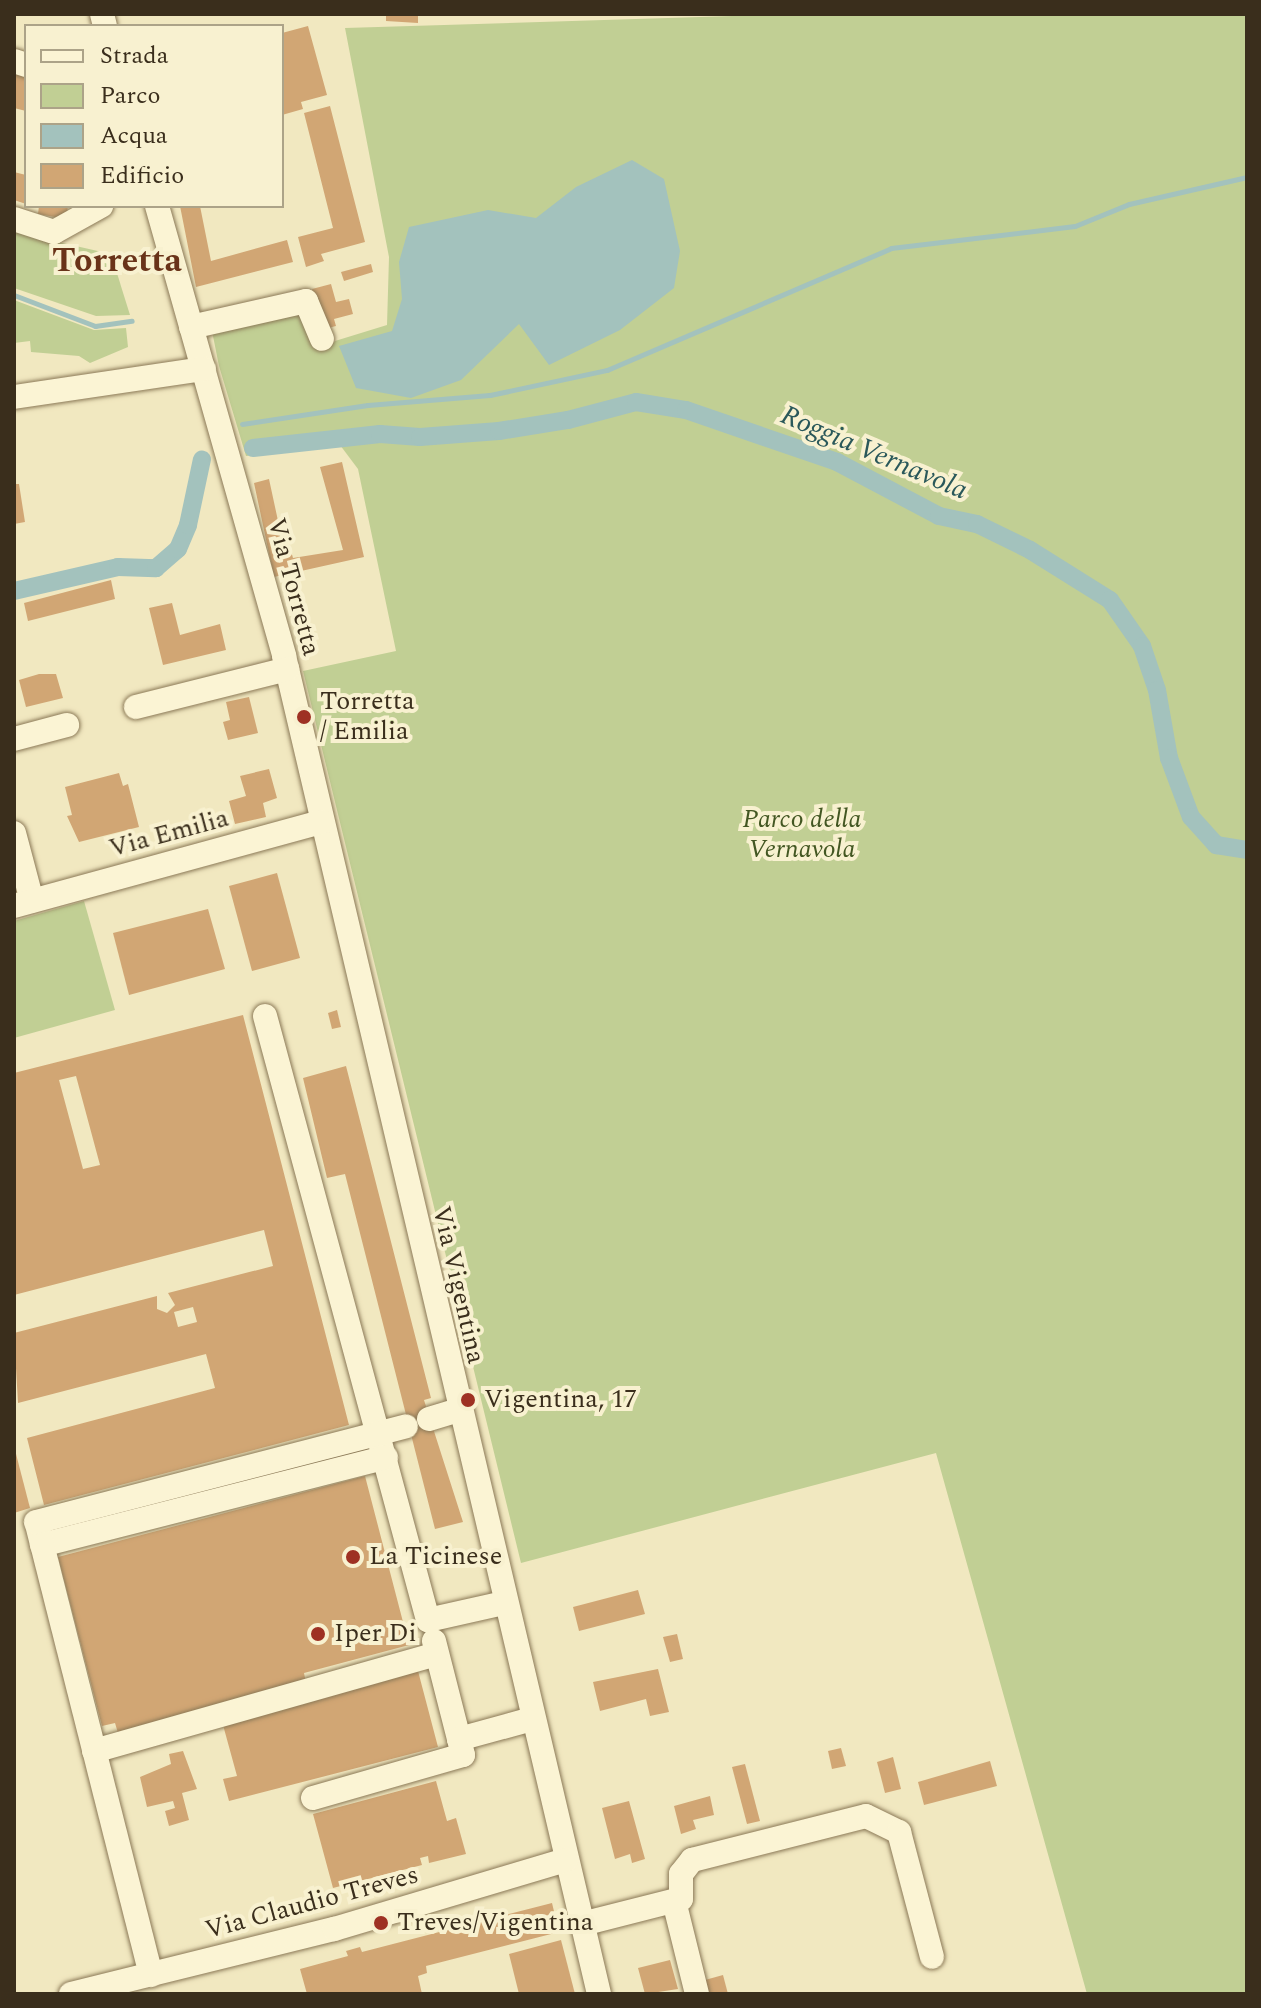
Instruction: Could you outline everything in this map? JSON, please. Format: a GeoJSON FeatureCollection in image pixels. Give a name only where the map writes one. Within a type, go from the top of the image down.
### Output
{"type":"FeatureCollection","features":[{"type":"Feature","properties":{"kind":"street"},"geometry":{"type":"LineString","coordinates":[[14,219],[54,232],[94,208]]}},
{"type":"Feature","properties":{"kind":"street","name":"Via Torretta"},"geometry":{"type":"LineString","coordinates":[[158,208],[287,669],[322,822]]}},
{"type":"Feature","properties":{"kind":"street"},"geometry":{"type":"LineString","coordinates":[[191,327],[306,301],[322,339]]}},
{"type":"Feature","properties":{"kind":"street"},"geometry":{"type":"LineString","coordinates":[[14,397],[204,369]]}},
{"type":"Feature","properties":{"kind":"street"},"geometry":{"type":"LineString","coordinates":[[136,707],[287,669]]}},
{"type":"Feature","properties":{"kind":"street"},"geometry":{"type":"LineString","coordinates":[[14,739],[67,725]]}},
{"type":"Feature","properties":{"kind":"street","name":"Via Emilia"},"geometry":{"type":"LineString","coordinates":[[14,833],[23,904],[322,822]]}},
{"type":"Feature","properties":{"kind":"street","name":"Via Vigentina"},"geometry":{"type":"LineString","coordinates":[[322,822],[504,1603],[599,1994]]}},
{"type":"Feature","properties":{"kind":"street"},"geometry":{"type":"LineString","coordinates":[[265,1016],[380,1433],[463,1755],[313,1798]]}},
{"type":"Feature","properties":{"kind":"street"},"geometry":{"type":"LineString","coordinates":[[39,1534],[459,1410]]}},
{"type":"Feature","properties":{"kind":"street"},"geometry":{"type":"LineString","coordinates":[[39,1534],[386,1457]]}},
{"type":"Feature","properties":{"kind":"street"},"geometry":{"type":"LineString","coordinates":[[39,1534],[151,1975]]}},
{"type":"Feature","properties":{"kind":"street"},"geometry":{"type":"LineString","coordinates":[[428,1620],[504,1603]]}},
{"type":"Feature","properties":{"kind":"street"},"geometry":{"type":"LineString","coordinates":[[94,1751],[437,1654]]}},
{"type":"Feature","properties":{"kind":"street"},"geometry":{"type":"LineString","coordinates":[[459,1739],[532,1719]]}},
{"type":"Feature","properties":{"kind":"street"},"geometry":{"type":"LineString","coordinates":[[582,1924],[681,1899],[681,1874],[692,1860],[866,1816],[899,1832],[932,1957]]}},
{"type":"Feature","properties":{"kind":"street","name":"Via Claudio Treves"},"geometry":{"type":"LineString","coordinates":[[71,1994],[334,1929],[566,1860]]}},
{"type":"Feature","properties":{"kind":"street"},"geometry":{"type":"LineString","coordinates":[[674,1901],[697,1994]]}},
{"type":"Feature","properties":{"kind":"green space","name":"Parco della Vernavola"},"geometry":{"type":"Polygon","coordinates":[[[800,14],[1247,14],[1247,1994],[1087,1994],[936,1453],[521,1563],[303,671],[396,651],[358,469],[340,445],[246,456],[219,366],[212,331],[307,308],[325,351],[335,341],[387,325],[389,257],[345,28],[800,14]]]}},
{"type":"Feature","properties":{"kind":"green space"},"geometry":{"type":"Polygon","coordinates":[[[14,232],[111,254],[130,315],[96,316],[14,288],[14,232]]]}},
{"type":"Feature","properties":{"kind":"green space"},"geometry":{"type":"Polygon","coordinates":[[[14,300],[94,330],[126,328],[128,347],[90,363],[79,356],[31,352],[30,341],[14,343],[14,300]]]}},
{"type":"Feature","properties":{"kind":"green space"},"geometry":{"type":"Polygon","coordinates":[[[84,901],[115,1010],[14,1038],[14,921],[84,901]]]}},
{"type":"Feature","properties":{"kind":"water"},"geometry":{"type":"Polygon","coordinates":[[[632,160],[664,179],[680,251],[674,288],[620,330],[549,365],[519,324],[461,380],[411,398],[356,388],[339,346],[392,331],[402,299],[399,262],[409,227],[488,210],[536,218],[576,187],[632,160]]]}},
{"type":"Feature","properties":{"kind":"building"},"geometry":{"type":"Polygon","coordinates":[[[386,14],[418,14],[418,23],[386,21],[386,14]]]}},
{"type":"Feature","properties":{"kind":"building"},"geometry":{"type":"Polygon","coordinates":[[[308,26],[327,95],[301,102],[303,109],[284,114],[284,32],[308,26]]]}},
{"type":"Feature","properties":{"kind":"building"},"geometry":{"type":"Polygon","coordinates":[[[14,67],[24,70],[24,110],[14,108],[14,67]]]}},
{"type":"Feature","properties":{"kind":"building"},"geometry":{"type":"Polygon","coordinates":[[[330,106],[365,242],[321,254],[324,261],[306,267],[298,237],[333,228],[304,113],[330,106]]]}},
{"type":"Feature","properties":{"kind":"building"},"geometry":{"type":"Polygon","coordinates":[[[14,172],[24,174],[24,203],[14,200],[14,172]]]}},
{"type":"Feature","properties":{"kind":"building"},"geometry":{"type":"Polygon","coordinates":[[[39,208],[68,208],[66,219],[38,214],[39,208]]]}},
{"type":"Feature","properties":{"kind":"building"},"geometry":{"type":"Polygon","coordinates":[[[180,208],[200,208],[211,261],[287,240],[293,262],[196,287],[180,208]]]}},
{"type":"Feature","properties":{"kind":"building"},"geometry":{"type":"Polygon","coordinates":[[[371,264],[373,272],[344,281],[341,272],[371,264]]]}},
{"type":"Feature","properties":{"kind":"building"},"geometry":{"type":"Polygon","coordinates":[[[331,284],[336,302],[349,299],[353,314],[334,319],[336,326],[324,329],[312,289],[331,284]]]}},
{"type":"Feature","properties":{"kind":"building"},"geometry":{"type":"Polygon","coordinates":[[[342,462],[364,557],[274,577],[254,483],[269,479],[283,544],[289,544],[293,558],[343,550],[320,467],[342,462]]]}},
{"type":"Feature","properties":{"kind":"building"},"geometry":{"type":"Polygon","coordinates":[[[14,484],[19,484],[25,522],[14,524],[14,484]]]}},
{"type":"Feature","properties":{"kind":"building"},"geometry":{"type":"Polygon","coordinates":[[[111,580],[115,599],[28,621],[24,603],[111,580]]]}},
{"type":"Feature","properties":{"kind":"building"},"geometry":{"type":"Polygon","coordinates":[[[172,603],[180,635],[220,624],[226,650],[163,665],[149,608],[172,603]]]}},
{"type":"Feature","properties":{"kind":"building"},"geometry":{"type":"Polygon","coordinates":[[[39,674],[56,674],[63,698],[26,707],[19,680],[39,674]]]}},
{"type":"Feature","properties":{"kind":"building"},"geometry":{"type":"Polygon","coordinates":[[[249,697],[258,733],[228,740],[223,722],[230,720],[226,702],[249,697]]]}},
{"type":"Feature","properties":{"kind":"building"},"geometry":{"type":"Polygon","coordinates":[[[269,769],[277,798],[263,803],[266,817],[235,824],[229,801],[246,796],[240,776],[269,769]]]}},
{"type":"Feature","properties":{"kind":"building"},"geometry":{"type":"Polygon","coordinates":[[[119,773],[123,786],[128,784],[139,827],[79,842],[67,816],[72,815],[65,787],[119,773]]]}},
{"type":"Feature","properties":{"kind":"building"},"geometry":{"type":"Polygon","coordinates":[[[277,873],[300,958],[252,971],[229,886],[277,873]]]}},
{"type":"Feature","properties":{"kind":"building"},"geometry":{"type":"Polygon","coordinates":[[[208,909],[225,969],[129,995],[113,933],[208,909]]]}},
{"type":"Feature","properties":{"kind":"building"},"geometry":{"type":"Polygon","coordinates":[[[337,1010],[341,1027],[332,1029],[328,1013],[337,1010]]]}},
{"type":"Feature","properties":{"kind":"building"},"geometry":{"type":"Polygon","coordinates":[[[243,1015],[349,1425],[44,1505],[27,1438],[215,1388],[206,1354],[18,1403],[14,1333],[157,1296],[157,1309],[167,1313],[175,1305],[168,1293],[273,1266],[264,1230],[14,1295],[14,1073],[243,1015]],[[76,1076],[59,1080],[83,1169],[100,1165],[76,1076]],[[193,1307],[174,1312],[178,1327],[197,1322],[193,1307]]]}},
{"type":"Feature","properties":{"kind":"building"},"geometry":{"type":"Polygon","coordinates":[[[346,1066],[431,1398],[424,1400],[463,1522],[435,1529],[345,1174],[327,1178],[303,1078],[346,1066]]]}},
{"type":"Feature","properties":{"kind":"building"},"geometry":{"type":"Polygon","coordinates":[[[14,1451],[30,1508],[14,1513],[14,1451]]]}},
{"type":"Feature","properties":{"kind":"building"},"geometry":{"type":"Polygon","coordinates":[[[365,1476],[409,1645],[304,1673],[306,1683],[118,1733],[115,1723],[102,1726],[58,1557],[365,1476]]]}},
{"type":"Feature","properties":{"kind":"building"},"geometry":{"type":"Polygon","coordinates":[[[638,1590],[645,1614],[579,1631],[573,1607],[638,1590]]]}},
{"type":"Feature","properties":{"kind":"building"},"geometry":{"type":"Polygon","coordinates":[[[677,1634],[683,1659],[670,1662],[663,1637],[677,1634]]]}},
{"type":"Feature","properties":{"kind":"building"},"geometry":{"type":"Polygon","coordinates":[[[658,1669],[669,1712],[650,1716],[646,1699],[600,1711],[593,1682],[658,1669]]]}},
{"type":"Feature","properties":{"kind":"building"},"geometry":{"type":"Polygon","coordinates":[[[418,1671],[438,1747],[229,1801],[223,1779],[237,1776],[223,1725],[418,1671]]]}},
{"type":"Feature","properties":{"kind":"building"},"geometry":{"type":"Polygon","coordinates":[[[841,1748],[846,1766],[832,1769],[828,1751],[841,1748]]]}},
{"type":"Feature","properties":{"kind":"building"},"geometry":{"type":"Polygon","coordinates":[[[183,1751],[197,1789],[182,1793],[189,1820],[169,1826],[165,1811],[175,1808],[173,1801],[147,1807],[140,1777],[171,1764],[169,1754],[183,1751]]]}},
{"type":"Feature","properties":{"kind":"building"},"geometry":{"type":"Polygon","coordinates":[[[893,1757],[901,1789],[885,1793],[877,1762],[893,1757]]]}},
{"type":"Feature","properties":{"kind":"building"},"geometry":{"type":"Polygon","coordinates":[[[990,1761],[997,1786],[924,1805],[918,1782],[990,1761]]]}},
{"type":"Feature","properties":{"kind":"building"},"geometry":{"type":"Polygon","coordinates":[[[745,1764],[760,1821],[747,1824],[732,1767],[745,1764]]]}},
{"type":"Feature","properties":{"kind":"building"},"geometry":{"type":"Polygon","coordinates":[[[436,1781],[447,1821],[456,1818],[466,1854],[429,1863],[428,1856],[420,1858],[422,1865],[333,1888],[313,1814],[436,1781]]]}},
{"type":"Feature","properties":{"kind":"building"},"geometry":{"type":"Polygon","coordinates":[[[710,1796],[714,1815],[693,1820],[696,1829],[681,1834],[674,1806],[710,1796]]]}},
{"type":"Feature","properties":{"kind":"building"},"geometry":{"type":"Polygon","coordinates":[[[629,1801],[645,1859],[632,1863],[630,1854],[615,1859],[602,1808],[629,1801]]]}},
{"type":"Feature","properties":{"kind":"building"},"geometry":{"type":"Polygon","coordinates":[[[552,1903],[559,1932],[426,1966],[427,1973],[418,1976],[422,1994],[307,1994],[300,1969],[348,1956],[346,1951],[360,1947],[362,1952],[552,1903]]]}},
{"type":"Feature","properties":{"kind":"building"},"geometry":{"type":"Polygon","coordinates":[[[561,1940],[575,1994],[519,1994],[509,1954],[561,1940]]]}},
{"type":"Feature","properties":{"kind":"building"},"geometry":{"type":"Polygon","coordinates":[[[670,1960],[678,1989],[645,1994],[638,1968],[670,1960]]]}},
{"type":"Feature","properties":{"kind":"building"},"geometry":{"type":"Polygon","coordinates":[[[723,1975],[728,1994],[702,1994],[705,1980],[723,1975]]]}},
{"type":"Feature","properties":{"kind":"waterway"},"geometry":{"type":"LineString","coordinates":[[242,424],[368,405],[490,395],[607,370],[891,248],[1075,226],[1129,204],[1247,177]]}},
{"type":"Feature","properties":{"kind":"waterway"},"geometry":{"type":"LineString","coordinates":[[14,295],[95,326],[132,321]]}},
{"type":"Feature","properties":{"kind":"waterway","name":"Roggia Vernavola"},"geometry":{"type":"LineString","coordinates":[[253,448],[380,434],[420,437],[499,431],[568,420],[636,402],[686,410],[837,462],[939,516],[977,524],[1030,550],[1110,600],[1142,646],[1157,690],[1169,758],[1191,817],[1216,845],[1247,850]]}},
{"type":"Feature","properties":{"kind":"waterway","name":"Roggia Vernavola"},"geometry":{"type":"LineString","coordinates":[[14,591],[118,567],[156,568],[178,549],[188,525],[202,459]]}},
{"type":"Feature","properties":{"kind":"place","name":"Torretta / Emilia"},"geometry":{"type":"Point","coordinates":[304,717]}},
{"type":"Feature","properties":{"kind":"place","name":"Vigentina, 17"},"geometry":{"type":"Point","coordinates":[468,1400]}},
{"type":"Feature","properties":{"kind":"place","name":"La Ticinese"},"geometry":{"type":"Point","coordinates":[353,1557]}},
{"type":"Feature","properties":{"kind":"place","name":"Iper Di"},"geometry":{"type":"Point","coordinates":[318,1634]}},
{"type":"Feature","properties":{"kind":"place","name":"Treves/Vigentina"},"geometry":{"type":"Point","coordinates":[381,1923]}},
{"type":"Feature","properties":{"kind":"district","name":"Torretta"},"geometry":{"type":"Point","coordinates":[117,262]}}]}
